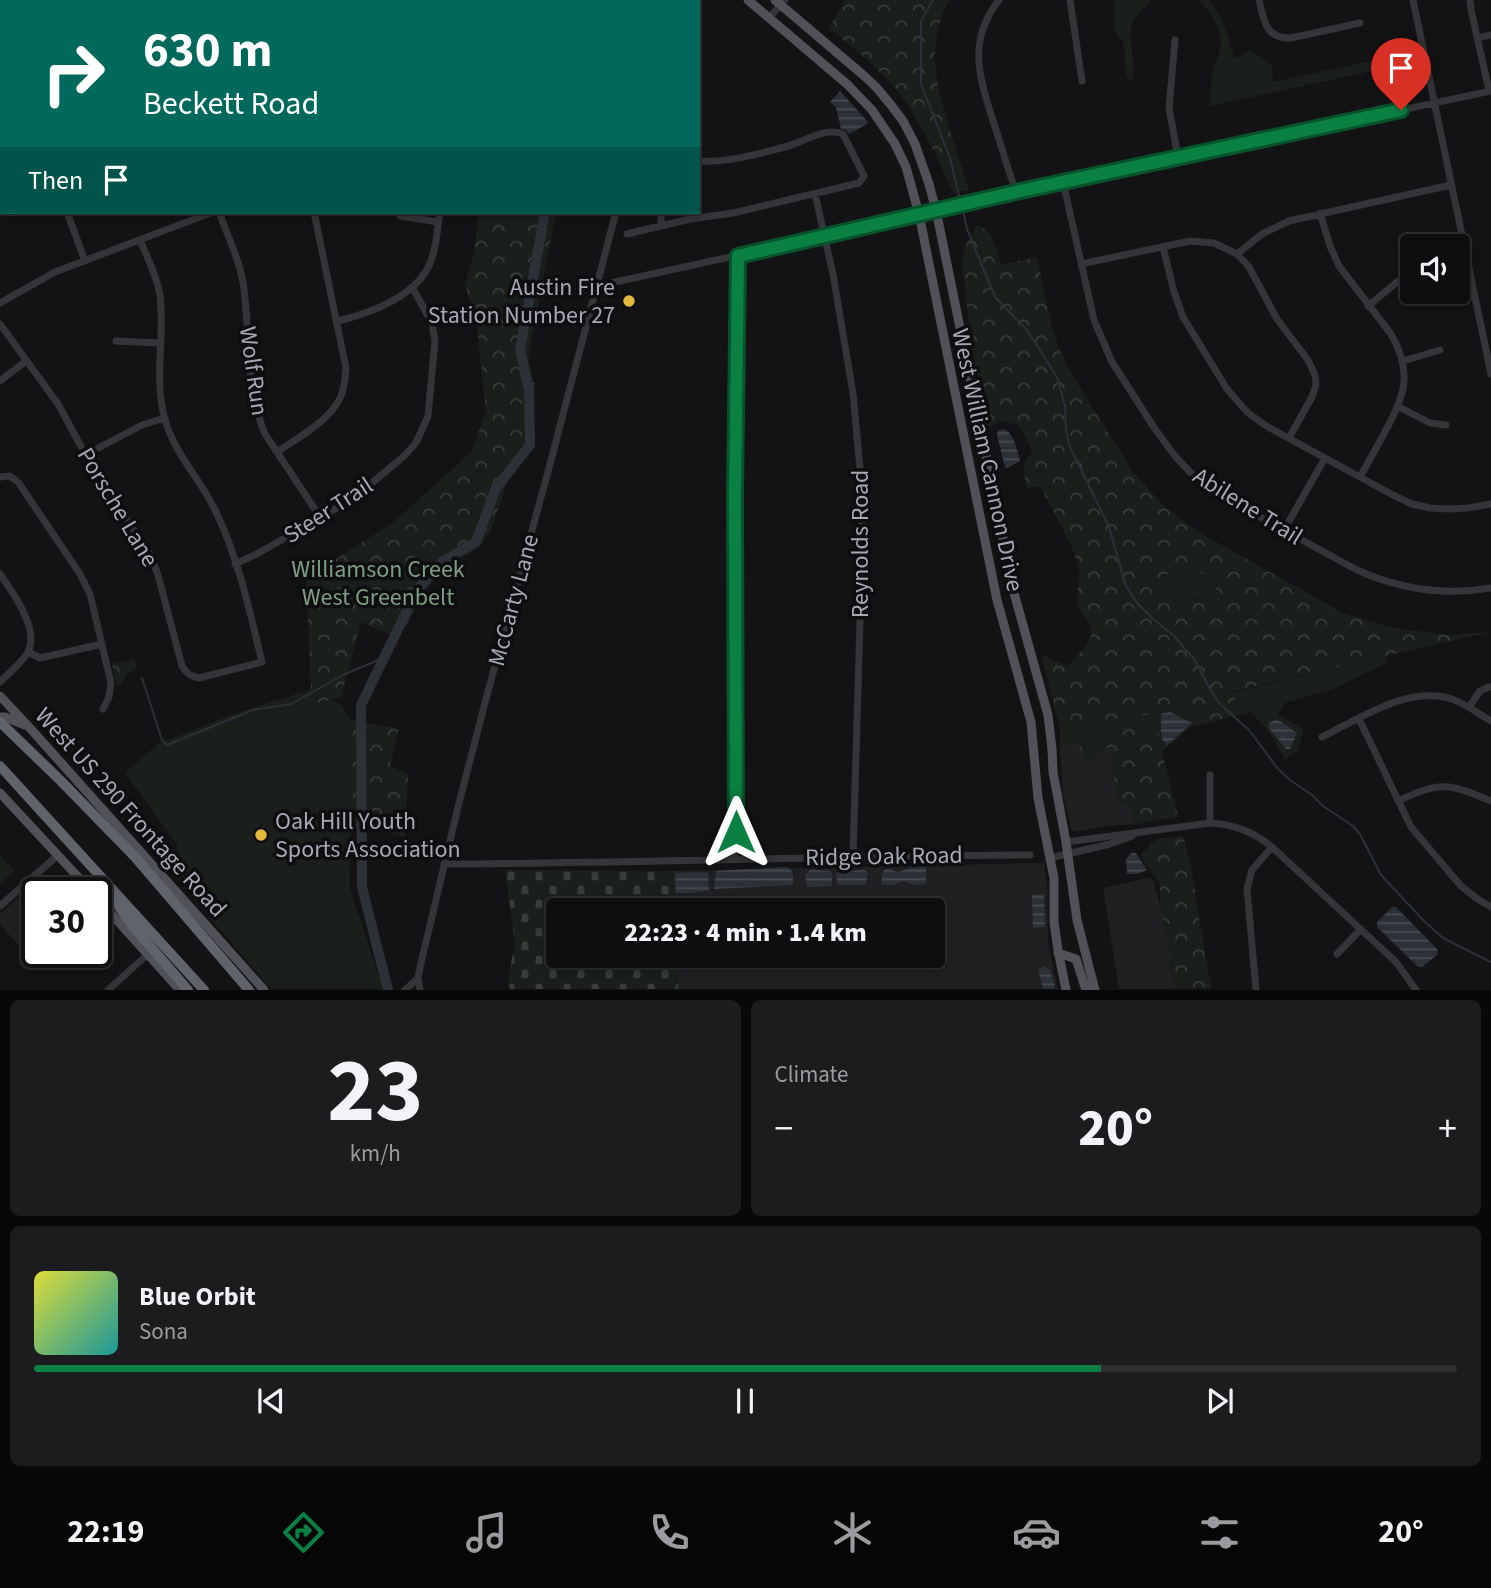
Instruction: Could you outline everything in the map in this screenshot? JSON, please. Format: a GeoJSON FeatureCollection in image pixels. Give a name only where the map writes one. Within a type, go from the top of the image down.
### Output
{"type":"FeatureCollection","features":[{"type":"Feature","properties":{"kind":"highway"},"geometry":{"type":"LineString","coordinates":[[0,722],[135,857],[249,989]]}},
{"type":"Feature","properties":{"kind":"highway"},"geometry":{"type":"LineString","coordinates":[[0,766],[204,989]]}},
{"type":"Feature","properties":{"kind":"highway"},"geometry":{"type":"LineString","coordinates":[[91,865],[131,923],[188,989]]}},
{"type":"Feature","properties":{"kind":"main road","name":"West William Cannon Drive"},"geometry":{"type":"LineString","coordinates":[[748,0],[848,85],[872,110],[895,144],[906,167],[919,214],[997,600],[1031,722],[1038,798],[1054,878],[1054,922],[1058,953],[1066,989]]}},
{"type":"Feature","properties":{"kind":"main road","name":"West William Cannon Drive"},"geometry":{"type":"LineString","coordinates":[[780,2],[869,80],[891,105],[915,144],[927,175],[1014,593],[1048,715],[1053,772],[1077,920],[1095,989]]}},
{"type":"Feature","properties":{"kind":"main road","name":"West US 290 Frontage Road"},"geometry":{"type":"LineString","coordinates":[[0,696],[264,989]]}},
{"type":"Feature","properties":{"kind":"main road"},"geometry":{"type":"LineString","coordinates":[[0,717],[29,727]]}},
{"type":"Feature","properties":{"kind":"main road"},"geometry":{"type":"LineString","coordinates":[[0,793],[78,877]]}},
{"type":"Feature","properties":{"kind":"main road"},"geometry":{"type":"LineString","coordinates":[[112,915],[180,989]]}},
{"type":"Feature","properties":{"kind":"main road"},"geometry":{"type":"LineString","coordinates":[[1058,953],[1076,959],[1086,989]]}},
{"type":"Feature","properties":{"kind":"street"},"geometry":{"type":"LineString","coordinates":[[999,0],[984,24],[979,41],[978,61],[982,83],[1016,192]]}},
{"type":"Feature","properties":{"kind":"street"},"geometry":{"type":"LineString","coordinates":[[1070,0],[1082,81]]}},
{"type":"Feature","properties":{"kind":"street"},"geometry":{"type":"LineString","coordinates":[[1259,0],[1267,26],[1276,36],[1282,38],[1360,23]]}},
{"type":"Feature","properties":{"kind":"street"},"geometry":{"type":"LineString","coordinates":[[1413,0],[1491,374]]}},
{"type":"Feature","properties":{"kind":"street"},"geometry":{"type":"LineString","coordinates":[[597,286],[1016,192],[1490,91],[1470,0]]}},
{"type":"Feature","properties":{"kind":"street"},"geometry":{"type":"LineString","coordinates":[[769,18],[780,2]]}},
{"type":"Feature","properties":{"kind":"street"},"geometry":{"type":"LineString","coordinates":[[1477,38],[1491,35]]}},
{"type":"Feature","properties":{"kind":"street"},"geometry":{"type":"LineString","coordinates":[[1175,40],[1169,108],[1178,157]]}},
{"type":"Feature","properties":{"kind":"street"},"geometry":{"type":"LineString","coordinates":[[627,234],[690,219],[733,213],[859,183],[864,173],[843,134],[834,132],[809,137],[789,146],[718,162],[700,162]]}},
{"type":"Feature","properties":{"kind":"street","name":"Abilene Trail"},"geometry":{"type":"LineString","coordinates":[[1063,182],[1094,320],[1107,352],[1168,448],[1182,465],[1208,487],[1365,574],[1397,585],[1441,592],[1491,588]]}},
{"type":"Feature","properties":{"kind":"street"},"geometry":{"type":"LineString","coordinates":[[1237,254],[1255,238],[1289,220],[1451,185]]}},
{"type":"Feature","properties":{"kind":"street","name":"Reynolds Road"},"geometry":{"type":"LineString","coordinates":[[813,194],[825,235],[853,393],[862,490],[853,856]]}},
{"type":"Feature","properties":{"kind":"street"},"geometry":{"type":"LineString","coordinates":[[1320,213],[1339,266],[1391,334],[1403,361],[1404,388],[1399,407],[1360,477]]}},
{"type":"Feature","properties":{"kind":"street"},"geometry":{"type":"LineString","coordinates":[[68,214],[85,261]]}},
{"type":"Feature","properties":{"kind":"street"},"geometry":{"type":"LineString","coordinates":[[0,303],[55,272],[208,214]]}},
{"type":"Feature","properties":{"kind":"street","name":"Wolf Run"},"geometry":{"type":"LineString","coordinates":[[220,214],[244,286],[256,409],[265,434],[320,517]]}},
{"type":"Feature","properties":{"kind":"street"},"geometry":{"type":"LineString","coordinates":[[277,452],[333,410],[345,383],[346,368],[338,321],[314,214]]}},
{"type":"Feature","properties":{"kind":"street"},"geometry":{"type":"LineString","coordinates":[[338,321],[378,308],[412,287],[430,264],[440,214]]}},
{"type":"Feature","properties":{"kind":"street","name":"McCarty Lane"},"geometry":{"type":"LineString","coordinates":[[420,989],[418,978],[444,864],[615,214]]}},
{"type":"Feature","properties":{"kind":"street"},"geometry":{"type":"LineString","coordinates":[[661,214],[661,226]]}},
{"type":"Feature","properties":{"kind":"street"},"geometry":{"type":"LineString","coordinates":[[400,216],[438,222]]}},
{"type":"Feature","properties":{"kind":"street"},"geometry":{"type":"LineString","coordinates":[[140,240],[159,290],[159,383],[165,418],[181,456],[217,512],[235,564]]}},
{"type":"Feature","properties":{"kind":"street"},"geometry":{"type":"LineString","coordinates":[[1082,264],[1190,241],[1206,241],[1237,254],[1249,267],[1277,319],[1308,360],[1315,375],[1316,385],[1312,397],[1289,438]]}},
{"type":"Feature","properties":{"kind":"street"},"geometry":{"type":"LineString","coordinates":[[1163,247],[1183,317],[1227,389],[1248,413],[1412,504],[1430,508],[1468,509],[1491,504]]}},
{"type":"Feature","properties":{"kind":"street"},"geometry":{"type":"LineString","coordinates":[[736,859],[735,495],[738,256]]}},
{"type":"Feature","properties":{"kind":"street"},"geometry":{"type":"LineString","coordinates":[[1368,306],[1400,281]]}},
{"type":"Feature","properties":{"kind":"street","name":"Steer Trail"},"geometry":{"type":"LineString","coordinates":[[235,564],[354,498],[416,443],[428,416],[435,341],[432,323],[412,287]]}},
{"type":"Feature","properties":{"kind":"street","name":"Porsche Lane"},"geometry":{"type":"LineString","coordinates":[[0,324],[58,404],[85,455],[155,564],[182,666],[189,675],[199,678],[262,662],[235,564]]}},
{"type":"Feature","properties":{"kind":"street"},"geometry":{"type":"LineString","coordinates":[[116,341],[159,343]]}},
{"type":"Feature","properties":{"kind":"street"},"geometry":{"type":"LineString","coordinates":[[1403,361],[1440,350]]}},
{"type":"Feature","properties":{"kind":"street"},"geometry":{"type":"LineString","coordinates":[[0,381],[26,361]]}},
{"type":"Feature","properties":{"kind":"street"},"geometry":{"type":"LineString","coordinates":[[1399,407],[1430,424],[1446,425]]}},
{"type":"Feature","properties":{"kind":"street"},"geometry":{"type":"LineString","coordinates":[[85,455],[142,425],[165,418]]}},
{"type":"Feature","properties":{"kind":"street"},"geometry":{"type":"LineString","coordinates":[[1284,530],[1325,458]]}},
{"type":"Feature","properties":{"kind":"street"},"geometry":{"type":"LineString","coordinates":[[0,477],[10,476],[18,482],[80,574],[90,594],[111,683],[109,697],[103,709]]}},
{"type":"Feature","properties":{"kind":"street"},"geometry":{"type":"LineString","coordinates":[[0,574],[17,600],[27,621],[31,639],[28,652],[0,682]]}},
{"type":"Feature","properties":{"kind":"street"},"geometry":{"type":"LineString","coordinates":[[28,652],[40,658],[102,644]]}},
{"type":"Feature","properties":{"kind":"street"},"geometry":{"type":"LineString","coordinates":[[1469,707],[1480,691],[1489,687]]}},
{"type":"Feature","properties":{"kind":"street"},"geometry":{"type":"LineString","coordinates":[[1322,737],[1397,701],[1417,696],[1450,699],[1491,721]]}},
{"type":"Feature","properties":{"kind":"street"},"geometry":{"type":"LineString","coordinates":[[1359,719],[1407,820],[1416,833],[1461,886],[1491,907]]}},
{"type":"Feature","properties":{"kind":"street"},"geometry":{"type":"LineString","coordinates":[[1210,775],[1210,823]]}},
{"type":"Feature","properties":{"kind":"street"},"geometry":{"type":"LineString","coordinates":[[1398,801],[1430,787],[1441,786],[1455,787],[1491,801]]}},
{"type":"Feature","properties":{"kind":"street"},"geometry":{"type":"LineString","coordinates":[[1066,842],[1210,823],[1245,831],[1261,838],[1272,847],[1396,962],[1416,989]]}},
{"type":"Feature","properties":{"kind":"street"},"geometry":{"type":"LineString","coordinates":[[1050,859],[1110,844],[1139,833]]}},
{"type":"Feature","properties":{"kind":"street"},"geometry":{"type":"LineString","coordinates":[[1256,989],[1247,889],[1252,870],[1272,847]]}},
{"type":"Feature","properties":{"kind":"street"},"geometry":{"type":"LineString","coordinates":[[0,906],[58,855]]}},
{"type":"Feature","properties":{"kind":"street","name":"Ridge Oak Road"},"geometry":{"type":"LineString","coordinates":[[444,864],[1030,855]]}},
{"type":"Feature","properties":{"kind":"street"},"geometry":{"type":"LineString","coordinates":[[1336,954],[1360,929]]}},
{"type":"Feature","properties":{"kind":"street"},"geometry":{"type":"LineString","coordinates":[[108,989],[148,954]]}},
{"type":"Feature","properties":{"kind":"street"},"geometry":{"type":"LineString","coordinates":[[407,988],[418,978]]}},
{"type":"Feature","properties":{"kind":"shaded area"},"geometry":{"type":"Polygon","coordinates":[[[840,91],[868,122],[849,134],[841,129],[836,107],[830,102],[840,91]]]}},
{"type":"Feature","properties":{"kind":"shaded area"},"geometry":{"type":"Polygon","coordinates":[[[1003,429],[1012,438],[1020,461],[1007,468],[997,435],[998,431],[1003,429]]]}},
{"type":"Feature","properties":{"kind":"shaded area"},"geometry":{"type":"Polygon","coordinates":[[[1170,712],[1192,723],[1166,746],[1161,731],[1161,714],[1170,712]]]}},
{"type":"Feature","properties":{"kind":"shaded area"},"geometry":{"type":"Polygon","coordinates":[[[1275,720],[1297,733],[1290,749],[1286,749],[1268,727],[1269,723],[1275,720]]]}},
{"type":"Feature","properties":{"kind":"shaded area"},"geometry":{"type":"Polygon","coordinates":[[[1106,732],[1144,823],[1072,832],[1063,795],[1060,747],[1106,732]]]}},
{"type":"Feature","properties":{"kind":"shaded area"},"geometry":{"type":"Polygon","coordinates":[[[1131,853],[1136,853],[1147,870],[1127,874],[1126,859],[1131,853]]]}},
{"type":"Feature","properties":{"kind":"shaded area"},"geometry":{"type":"Polygon","coordinates":[[[1044,863],[1048,942],[1058,989],[678,989],[677,968],[945,968],[945,898],[674,898],[673,871],[1044,863]]]}},
{"type":"Feature","properties":{"kind":"shaded area"},"geometry":{"type":"Polygon","coordinates":[[[785,867],[792,871],[793,885],[714,889],[716,871],[785,867]]]}},
{"type":"Feature","properties":{"kind":"shaded area"},"geometry":{"type":"Polygon","coordinates":[[[926,867],[926,883],[915,885],[904,881],[890,886],[881,884],[883,871],[888,869],[898,872],[926,867]]]}},
{"type":"Feature","properties":{"kind":"shaded area"},"geometry":{"type":"Polygon","coordinates":[[[810,870],[830,871],[832,886],[807,887],[805,875],[810,870]]]}},
{"type":"Feature","properties":{"kind":"shaded area"},"geometry":{"type":"Polygon","coordinates":[[[864,870],[868,873],[866,885],[838,885],[838,872],[864,870]]]}},
{"type":"Feature","properties":{"kind":"shaded area"},"geometry":{"type":"Polygon","coordinates":[[[708,872],[709,890],[676,893],[675,873],[708,872]]]}},
{"type":"Feature","properties":{"kind":"shaded area"},"geometry":{"type":"Polygon","coordinates":[[[1152,877],[1168,944],[1173,989],[1119,989],[1103,888],[1152,877]]]}},
{"type":"Feature","properties":{"kind":"shaded area"},"geometry":{"type":"Polygon","coordinates":[[[1044,894],[1045,927],[1033,928],[1032,895],[1044,894]]]}},
{"type":"Feature","properties":{"kind":"shaded area"},"geometry":{"type":"Polygon","coordinates":[[[21,895],[21,948],[0,924],[0,914],[21,895]]]}},
{"type":"Feature","properties":{"kind":"shaded area"},"geometry":{"type":"Polygon","coordinates":[[[1392,907],[1396,907],[1437,949],[1438,954],[1422,967],[1417,966],[1377,927],[1377,922],[1392,907]]]}},
{"type":"Feature","properties":{"kind":"shaded area"},"geometry":{"type":"Polygon","coordinates":[[[1044,967],[1050,970],[1055,987],[1052,989],[1043,989],[1038,969],[1044,967]]]}},
{"type":"Feature","properties":{"kind":"green space"},"geometry":{"type":"Polygon","coordinates":[[[845,0],[949,0],[936,39],[935,58],[940,94],[957,152],[955,156],[935,153],[891,83],[829,28],[845,0]]]}},
{"type":"Feature","properties":{"kind":"green space"},"geometry":{"type":"Polygon","coordinates":[[[1114,0],[1151,0],[1135,19],[1131,29],[1134,66],[1131,82],[1126,73],[1123,43],[1114,29],[1114,0]]]}},
{"type":"Feature","properties":{"kind":"green space"},"geometry":{"type":"Polygon","coordinates":[[[1199,0],[1209,0],[1218,13],[1234,57],[1251,50],[1272,66],[1273,82],[1412,52],[1414,62],[1210,106],[1214,69],[1221,43],[1213,16],[1199,0]]]}},
{"type":"Feature","properties":{"kind":"green space"},"geometry":{"type":"Polygon","coordinates":[[[957,152],[969,190],[953,193],[935,153],[955,156],[957,152]]]}},
{"type":"Feature","properties":{"kind":"green space","name":"Williamson Creek West Greenbelt"},"geometry":{"type":"Polygon","coordinates":[[[479,214],[556,214],[528,357],[535,385],[529,445],[507,484],[490,532],[479,548],[446,567],[432,582],[398,638],[361,622],[341,697],[289,710],[311,689],[306,578],[394,522],[472,451],[486,411],[477,328],[465,284],[474,254],[479,214]]]}},
{"type":"Feature","properties":{"kind":"green space"},"geometry":{"type":"Polygon","coordinates":[[[976,226],[991,235],[1001,265],[1037,257],[1051,324],[1072,375],[1133,472],[1165,507],[1202,534],[1343,613],[1394,628],[1449,635],[1490,632],[1230,692],[1240,705],[1251,712],[1195,726],[1187,719],[1189,705],[1158,713],[1060,728],[1041,654],[1069,665],[1088,642],[1091,626],[1080,610],[1079,568],[1068,538],[1041,488],[1027,488],[1024,468],[1033,452],[1019,425],[1002,421],[987,426],[972,349],[962,262],[966,245],[976,226]],[[1185,569],[1174,570],[1158,581],[1154,590],[1156,595],[1162,600],[1181,597],[1198,599],[1215,592],[1216,585],[1208,577],[1185,569]]]}},
{"type":"Feature","properties":{"kind":"green space"},"geometry":{"type":"Polygon","coordinates":[[[1180,568],[1208,577],[1216,585],[1215,593],[1201,598],[1182,597],[1167,600],[1157,596],[1154,590],[1158,581],[1180,568]]]}},
{"type":"Feature","properties":{"kind":"green space"},"geometry":{"type":"Polygon","coordinates":[[[1385,656],[1387,663],[1335,688],[1285,703],[1278,714],[1304,730],[1297,752],[1285,759],[1266,729],[1230,693],[1385,656]]]}},
{"type":"Feature","properties":{"kind":"green space"},"geometry":{"type":"Polygon","coordinates":[[[134,659],[137,669],[127,674],[120,686],[116,684],[112,664],[134,659]]]}},
{"type":"Feature","properties":{"kind":"green space","name":"Oak Hill Youth Sports Association"},"geometry":{"type":"Polygon","coordinates":[[[312,689],[340,704],[352,720],[350,889],[383,989],[271,989],[161,861],[178,846],[125,773],[158,744],[233,714],[312,689]]]}},
{"type":"Feature","properties":{"kind":"green space"},"geometry":{"type":"Polygon","coordinates":[[[1190,705],[1195,726],[1189,728],[1162,752],[1159,732],[1137,722],[1060,747],[1060,728],[1158,713],[1190,705]]]}},
{"type":"Feature","properties":{"kind":"green space"},"geometry":{"type":"Polygon","coordinates":[[[1157,719],[1178,817],[1135,824],[1130,807],[1119,803],[1113,772],[1113,750],[1106,748],[1095,759],[1085,762],[1078,742],[1137,722],[1157,719]]]}},
{"type":"Feature","properties":{"kind":"green space"},"geometry":{"type":"Polygon","coordinates":[[[352,720],[399,729],[390,766],[408,774],[405,837],[351,824],[352,720]]]}},
{"type":"Feature","properties":{"kind":"green space"},"geometry":{"type":"Polygon","coordinates":[[[1183,836],[1191,867],[1211,989],[1173,989],[1168,944],[1160,908],[1160,884],[1141,854],[1157,839],[1183,836]]]}},
{"type":"Feature","properties":{"kind":"green space"},"geometry":{"type":"Polygon","coordinates":[[[0,855],[15,871],[0,884],[0,855]]]}},
{"type":"Feature","properties":{"kind":"green space"},"geometry":{"type":"Polygon","coordinates":[[[505,870],[673,871],[674,898],[546,898],[546,968],[677,968],[678,989],[510,989],[508,979],[515,942],[505,870]]]}},
{"type":"Feature","properties":{"kind":"waterway"},"geometry":{"type":"LineString","coordinates":[[933,0],[921,21],[921,84],[950,158],[960,200]]}},
{"type":"Feature","properties":{"kind":"waterway"},"geometry":{"type":"LineString","coordinates":[[962,206],[967,229],[995,297],[1027,330],[1057,377],[1065,406],[1070,447],[1109,527],[1126,586],[1137,603],[1173,635],[1194,659],[1221,705],[1249,730],[1278,769],[1323,806],[1353,826],[1360,834],[1381,875],[1424,921],[1443,938],[1491,962]]}},
{"type":"Feature","properties":{"kind":"waterway"},"geometry":{"type":"LineString","coordinates":[[388,990],[362,887],[361,705],[417,590],[442,562],[476,542],[496,488],[530,445],[529,390],[520,350],[545,214]]}},
{"type":"Feature","properties":{"kind":"waterway"},"geometry":{"type":"LineString","coordinates":[[142,678],[162,740],[167,745],[253,710],[291,704],[345,674],[383,658]]}},
{"type":"Feature","properties":{"kind":"place","name":"Austin Fire Station Number 27"},"geometry":{"type":"Point","coordinates":[629,301]}},
{"type":"Feature","properties":{"kind":"place","name":"Oak Hill Youth Sports Association"},"geometry":{"type":"Point","coordinates":[261,835]}},
{"type":"Feature","properties":{"kind":"route"},"geometry":{"type":"LineString","coordinates":[[736,832],[735,495],[738,256],[1016,192],[1401,110]]}}]}
